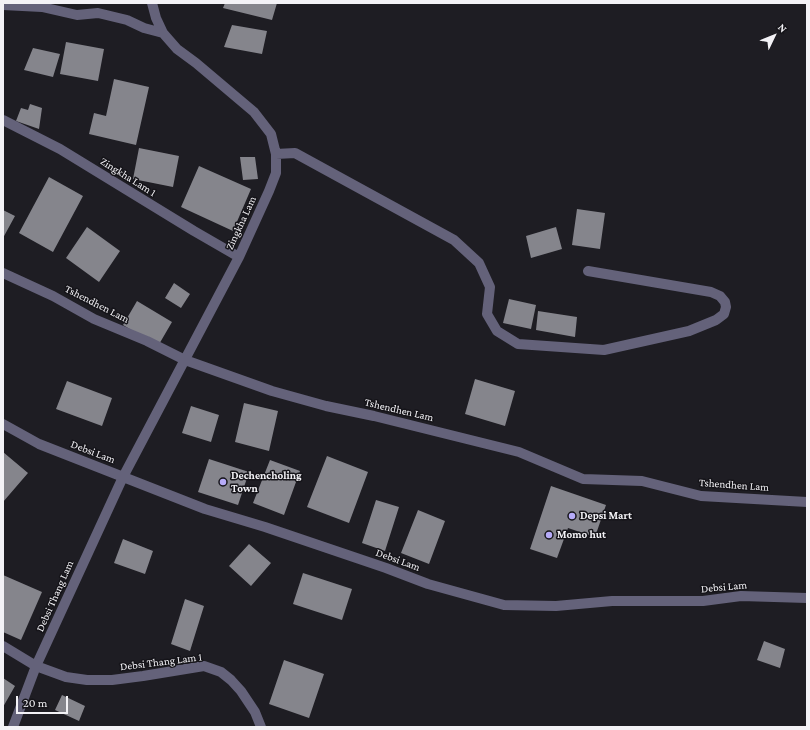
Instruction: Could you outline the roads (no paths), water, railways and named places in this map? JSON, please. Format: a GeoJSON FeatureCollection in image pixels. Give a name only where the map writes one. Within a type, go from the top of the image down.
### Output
{"type":"FeatureCollection","features":[{"type":"Feature","properties":{"kind":"street","name":"Zingkha Lam"},"geometry":{"type":"LineString","coordinates":[[123,477],[239,257],[270,191],[276,173],[276,154],[271,134],[254,112],[177,49],[164,33],[156,18],[152,3]]}},
{"type":"Feature","properties":{"kind":"street"},"geometry":{"type":"LineString","coordinates":[[3,5],[42,7],[77,15],[98,13],[127,20],[144,28],[164,33]]}},
{"type":"Feature","properties":{"kind":"street","name":"Zingkha Lam 1"},"geometry":{"type":"LineString","coordinates":[[3,120],[60,149],[239,257]]}},
{"type":"Feature","properties":{"kind":"street"},"geometry":{"type":"LineString","coordinates":[[276,154],[295,153],[454,240],[479,263],[490,287],[487,314],[497,331],[518,344],[604,350],[689,331],[716,320],[724,314],[726,307],[725,302],[720,296],[711,292],[588,271]]}},
{"type":"Feature","properties":{"kind":"street","name":"Tshendhen Lam"},"geometry":{"type":"LineString","coordinates":[[3,273],[53,296],[94,318],[186,360],[272,391],[326,406],[374,416],[519,452],[584,479],[642,482],[701,496],[807,502]]}},
{"type":"Feature","properties":{"kind":"street","name":"Debsi Lam"},"geometry":{"type":"LineString","coordinates":[[3,424],[39,444],[205,509],[265,527],[386,568],[428,584],[504,605],[556,606],[612,601],[703,601],[741,596],[807,598]]}},
{"type":"Feature","properties":{"kind":"street","name":"Debsi Thang Lam"},"geometry":{"type":"LineString","coordinates":[[13,727],[36,666],[123,477]]}},
{"type":"Feature","properties":{"kind":"street","name":"Debsi Thang Lam 1"},"geometry":{"type":"LineString","coordinates":[[3,646],[36,666],[66,677],[87,680],[112,680],[204,666],[221,672],[231,680],[241,691],[255,712],[261,727]]}},
{"type":"Feature","properties":{"kind":"place","name":"Dechencholing Town"},"geometry":{"type":"Point","coordinates":[223,482]}},
{"type":"Feature","properties":{"kind":"place","name":"Depsi Mart"},"geometry":{"type":"Point","coordinates":[572,516]}},
{"type":"Feature","properties":{"kind":"place","name":"Momo hut"},"geometry":{"type":"Point","coordinates":[549,535]}}]}
